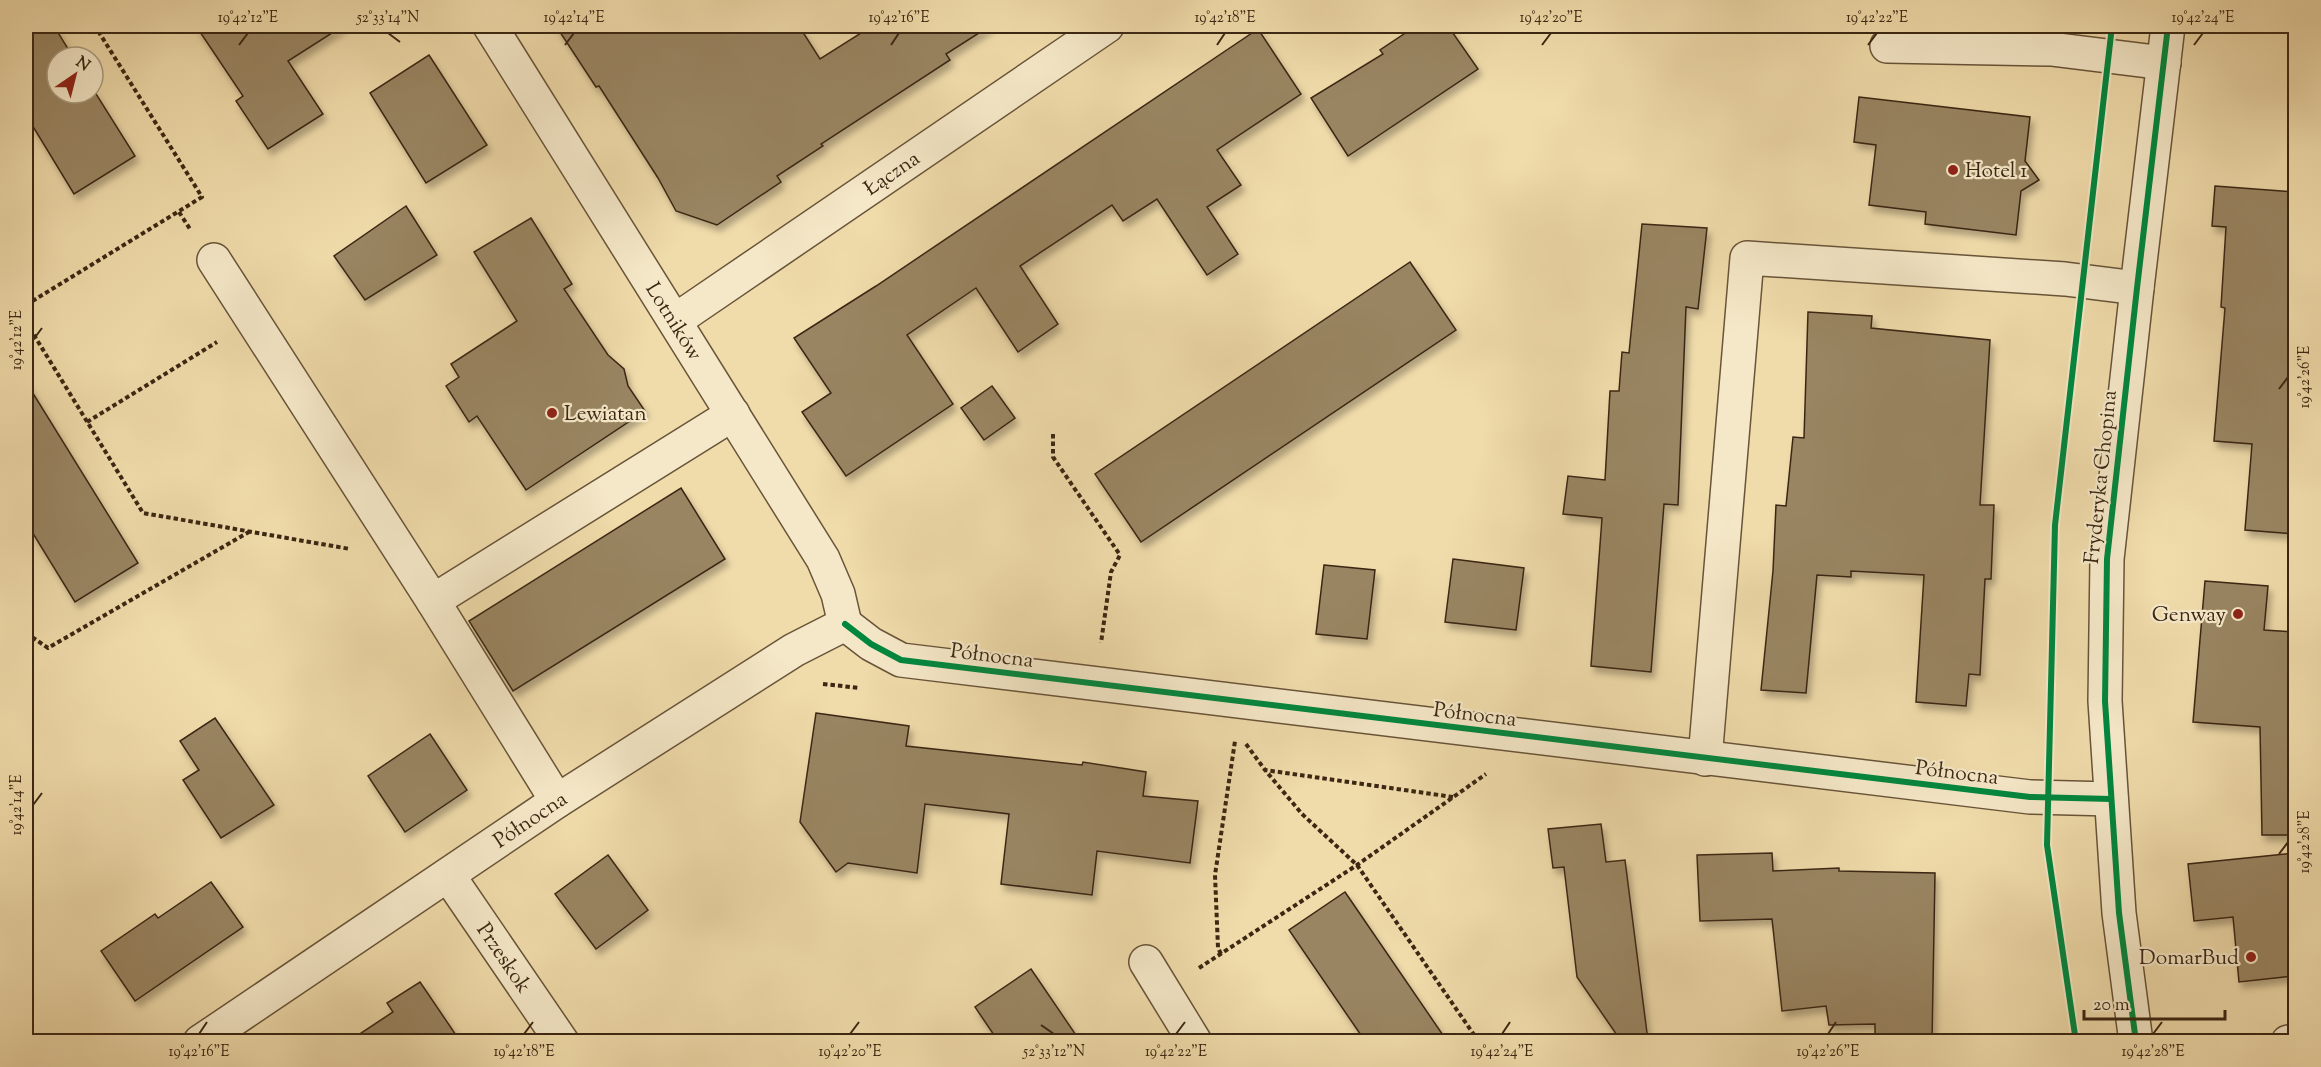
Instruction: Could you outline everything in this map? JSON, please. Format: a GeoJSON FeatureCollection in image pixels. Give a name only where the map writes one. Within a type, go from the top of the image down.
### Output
{"type":"FeatureCollection","features":[{"type":"Feature","properties":{"kind":"street","name":"Lotników"},"geometry":{"type":"LineString","coordinates":[[490,26],[676,320],[823,559],[838,594],[845,624]]}},
{"type":"Feature","properties":{"kind":"street","name":"Łączna"},"geometry":{"type":"LineString","coordinates":[[676,320],[1107,26]]}},
{"type":"Feature","properties":{"kind":"street","name":"Fryderyka Chopina"},"geometry":{"type":"LineString","coordinates":[[2136,1041],[2119,913],[2105,701],[2107,559],[2168,26]]}},
{"type":"Feature","properties":{"kind":"street"},"geometry":{"type":"LineString","coordinates":[[1887,45],[2051,49],[2164,63]]}},
{"type":"Feature","properties":{"kind":"street"},"geometry":{"type":"LineString","coordinates":[[1705,759],[1747,258],[2065,279],[2137,288]]}},
{"type":"Feature","properties":{"kind":"street"},"geometry":{"type":"LineString","coordinates":[[214,260],[433,601],[557,801]]}},
{"type":"Feature","properties":{"kind":"street"},"geometry":{"type":"LineString","coordinates":[[433,601],[733,414]]}},
{"type":"Feature","properties":{"kind":"street","name":"Północna"},"geometry":{"type":"LineString","coordinates":[[200,1041],[557,801],[794,650],[845,624],[871,644],[901,660],[2030,797],[2111,799]]}},
{"type":"Feature","properties":{"kind":"street","name":"Przeskok"},"geometry":{"type":"LineString","coordinates":[[448,875],[562,1041]]}},
{"type":"Feature","properties":{"kind":"street"},"geometry":{"type":"LineString","coordinates":[[1146,962],[1195,1041]]}},
{"type":"Feature","properties":{"kind":"street"},"geometry":{"type":"LineString","coordinates":[[2288,1041],[2295,1041]]}},
{"type":"Feature","properties":{"kind":"path"},"geometry":{"type":"LineString","coordinates":[[26,305],[202,197],[95,26]]}},
{"type":"Feature","properties":{"kind":"path"},"geometry":{"type":"LineString","coordinates":[[87,422],[252,320]]}},
{"type":"Feature","properties":{"kind":"path"},"geometry":{"type":"LineString","coordinates":[[26,322],[143,513],[353,550]]}},
{"type":"Feature","properties":{"kind":"path"},"geometry":{"type":"LineString","coordinates":[[1053,434],[1053,458],[1120,555],[1111,572],[1101,645]]}},
{"type":"Feature","properties":{"kind":"path"},"geometry":{"type":"LineString","coordinates":[[26,633],[48,648],[249,532]]}},
{"type":"Feature","properties":{"kind":"path"},"geometry":{"type":"LineString","coordinates":[[1221,954],[1218,948],[1215,875],[1237,731]]}},
{"type":"Feature","properties":{"kind":"path"},"geometry":{"type":"LineString","coordinates":[[1163,991],[1357,865],[1495,768]]}},
{"type":"Feature","properties":{"kind":"path"},"geometry":{"type":"LineString","coordinates":[[1454,797],[1265,770],[1302,814],[1357,865],[1479,1041]]}},
{"type":"Feature","properties":{"kind":"building"},"geometry":{"type":"Polygon","coordinates":[[[26,26],[54,26],[66,45],[45,45],[45,105],[103,105],[135,156],[74,194],[26,115],[26,26]]]}},
{"type":"Feature","properties":{"kind":"building"},"geometry":{"type":"Polygon","coordinates":[[[196,26],[343,26],[288,61],[323,114],[268,149],[236,101],[243,96],[196,26]]]}},
{"type":"Feature","properties":{"kind":"building"},"geometry":{"type":"Polygon","coordinates":[[[556,26],[799,26],[820,59],[872,26],[990,26],[946,54],[950,60],[821,144],[823,146],[777,176],[781,182],[717,225],[676,211],[658,178],[599,86],[596,87],[556,26]]]}},
{"type":"Feature","properties":{"kind":"building"},"geometry":{"type":"Polygon","coordinates":[[[1416,26],[1448,26],[1478,69],[1348,156],[1311,98],[1383,54],[1380,50],[1416,26]]]}},
{"type":"Feature","properties":{"kind":"building"},"geometry":{"type":"Polygon","coordinates":[[[1258,29],[1301,94],[1217,150],[1241,185],[1207,207],[1238,254],[1207,275],[1157,199],[1123,221],[1112,205],[1020,266],[1058,324],[1018,352],[976,288],[907,335],[953,404],[846,476],[802,412],[831,393],[794,338],[876,286],[1258,29]]]}},
{"type":"Feature","properties":{"kind":"building"},"geometry":{"type":"Polygon","coordinates":[[[429,55],[487,145],[426,183],[370,93],[429,55]]]}},
{"type":"Feature","properties":{"kind":"building","name":"Hotel 1"},"geometry":{"type":"Polygon","coordinates":[[[1859,97],[2030,117],[2025,161],[2039,180],[2021,191],[2016,235],[1925,224],[1926,212],[1869,205],[1876,145],[1854,142],[1859,97]]]}},
{"type":"Feature","properties":{"kind":"building"},"geometry":{"type":"Polygon","coordinates":[[[2215,186],[2295,192],[2295,534],[2245,530],[2252,444],[2214,441],[2225,308],[2221,307],[2226,227],[2212,226],[2215,186]]]}},
{"type":"Feature","properties":{"kind":"building"},"geometry":{"type":"Polygon","coordinates":[[[406,206],[437,255],[365,300],[334,256],[406,206]]]}},
{"type":"Feature","properties":{"kind":"building","name":"Lewiatan"},"geometry":{"type":"Polygon","coordinates":[[[531,218],[572,284],[564,289],[608,355],[624,369],[628,386],[645,411],[526,490],[477,416],[469,422],[446,386],[459,377],[451,364],[517,321],[474,252],[531,218]]]}},
{"type":"Feature","properties":{"kind":"building"},"geometry":{"type":"Polygon","coordinates":[[[1642,224],[1707,228],[1698,309],[1686,307],[1678,505],[1664,504],[1651,672],[1591,666],[1602,518],[1563,514],[1568,476],[1605,480],[1610,391],[1619,391],[1622,352],[1629,353],[1642,224]]]}},
{"type":"Feature","properties":{"kind":"building"},"geometry":{"type":"Polygon","coordinates":[[[1410,262],[1456,330],[1141,542],[1095,474],[1410,262]]]}},
{"type":"Feature","properties":{"kind":"building"},"geometry":{"type":"Polygon","coordinates":[[[1808,312],[1872,316],[1871,328],[1990,340],[1980,505],[1994,505],[1991,579],[1985,579],[1980,675],[1969,674],[1966,706],[1916,702],[1924,575],[1851,571],[1851,577],[1817,575],[1806,693],[1761,690],[1773,571],[1776,505],[1786,506],[1793,437],[1804,438],[1808,312]]]}},
{"type":"Feature","properties":{"kind":"building"},"geometry":{"type":"Polygon","coordinates":[[[26,382],[138,563],[75,602],[26,522],[26,382]]]}},
{"type":"Feature","properties":{"kind":"building"},"geometry":{"type":"Polygon","coordinates":[[[992,386],[1015,418],[984,440],[961,408],[992,386]]]}},
{"type":"Feature","properties":{"kind":"building"},"geometry":{"type":"Polygon","coordinates":[[[681,488],[725,559],[513,691],[469,621],[681,488]]]}},
{"type":"Feature","properties":{"kind":"building"},"geometry":{"type":"Polygon","coordinates":[[[1453,559],[1524,568],[1516,630],[1445,622],[1453,559]]]}},
{"type":"Feature","properties":{"kind":"building"},"geometry":{"type":"Polygon","coordinates":[[[1324,565],[1375,570],[1367,639],[1316,634],[1324,565]]]}},
{"type":"Feature","properties":{"kind":"building"},"geometry":{"type":"Polygon","coordinates":[[[2205,581],[2268,586],[2264,630],[2295,632],[2295,835],[2262,835],[2260,727],[2193,722],[2205,581]]]}},
{"type":"Feature","properties":{"kind":"building"},"geometry":{"type":"Polygon","coordinates":[[[816,713],[909,726],[906,746],[1082,765],[1083,762],[1146,772],[1143,796],[1198,801],[1190,863],[1097,851],[1092,895],[1001,884],[1009,814],[925,804],[917,873],[848,863],[836,872],[800,822],[816,713]]]}},
{"type":"Feature","properties":{"kind":"building"},"geometry":{"type":"Polygon","coordinates":[[[215,718],[274,805],[221,838],[183,780],[199,770],[180,741],[215,718]]]}},
{"type":"Feature","properties":{"kind":"building"},"geometry":{"type":"Polygon","coordinates":[[[430,734],[467,790],[405,832],[368,776],[430,734]]]}},
{"type":"Feature","properties":{"kind":"building"},"geometry":{"type":"Polygon","coordinates":[[[1601,824],[1606,862],[1625,860],[1648,1041],[1621,1041],[1577,977],[1564,867],[1553,868],[1548,829],[1601,824]]]}},
{"type":"Feature","properties":{"kind":"building"},"geometry":{"type":"Polygon","coordinates":[[[1772,853],[1773,871],[1839,868],[1839,871],[1935,873],[1932,1041],[1875,1041],[1875,1024],[1829,1025],[1826,1006],[1782,1011],[1772,919],[1700,921],[1697,855],[1772,853]]]}},
{"type":"Feature","properties":{"kind":"building"},"geometry":{"type":"Polygon","coordinates":[[[2295,853],[2295,937],[2289,937],[2293,976],[2239,982],[2233,917],[2194,921],[2188,864],[2295,853]]]}},
{"type":"Feature","properties":{"kind":"building"},"geometry":{"type":"Polygon","coordinates":[[[608,855],[648,910],[596,949],[555,894],[608,855]]]}},
{"type":"Feature","properties":{"kind":"building"},"geometry":{"type":"Polygon","coordinates":[[[211,882],[243,927],[135,1001],[101,951],[155,914],[158,918],[211,882]]]}},
{"type":"Feature","properties":{"kind":"building"},"geometry":{"type":"Polygon","coordinates":[[[1345,892],[1447,1041],[1365,1041],[1289,930],[1345,892]]]}},
{"type":"Feature","properties":{"kind":"building"},"geometry":{"type":"Polygon","coordinates":[[[1031,969],[1080,1041],[998,1041],[975,1007],[1031,969]]]}},
{"type":"Feature","properties":{"kind":"building"},"geometry":{"type":"Polygon","coordinates":[[[420,982],[460,1041],[349,1041],[393,1012],[387,1003],[420,982]]]}},
{"type":"Feature","properties":{"kind":"cycle path"},"geometry":{"type":"LineString","coordinates":[[2076,1042],[2047,845],[2055,525],[2112,26]]}},
{"type":"Feature","properties":{"kind":"cycle path"},"geometry":{"type":"LineString","coordinates":[[2136,1042],[2119,913],[2105,701],[2107,559],[2168,26]]}},
{"type":"Feature","properties":{"kind":"cycle path"},"geometry":{"type":"LineString","coordinates":[[845,624],[871,644],[901,660],[2030,797],[2111,799]]}},
{"type":"Feature","properties":{"kind":"place","name":"Hotel 1"},"geometry":{"type":"Point","coordinates":[1953,170]}},
{"type":"Feature","properties":{"kind":"place","name":"Lewiatan"},"geometry":{"type":"Point","coordinates":[552,413]}},
{"type":"Feature","properties":{"kind":"place","name":"Genway"},"geometry":{"type":"Point","coordinates":[2238,614]}},
{"type":"Feature","properties":{"kind":"place","name":"DomarBud"},"geometry":{"type":"Point","coordinates":[2251,957]}}]}
